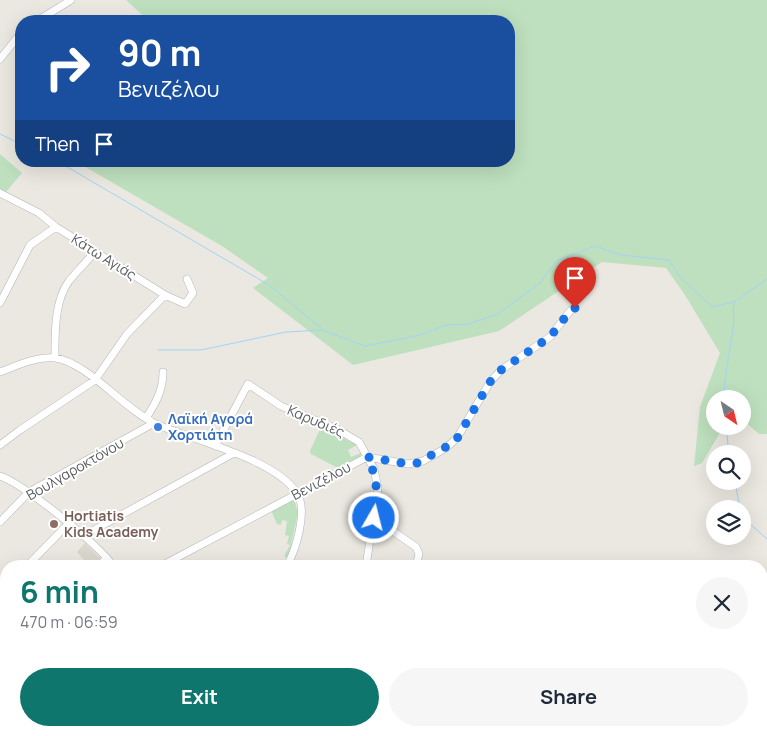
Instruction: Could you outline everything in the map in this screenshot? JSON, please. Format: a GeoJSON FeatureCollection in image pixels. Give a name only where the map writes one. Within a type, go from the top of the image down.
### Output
{"type":"FeatureCollection","features":[{"type":"Feature","properties":{"kind":"street"},"geometry":{"type":"LineString","coordinates":[[47,15],[71,0]]}},
{"type":"Feature","properties":{"kind":"street"},"geometry":{"type":"LineString","coordinates":[[0,59],[15,40]]}},
{"type":"Feature","properties":{"kind":"street","name":"Κάτω Αγιάς"},"geometry":{"type":"LineString","coordinates":[[1,196],[39,213],[56,227],[164,295],[185,304],[193,293],[187,279]]}},
{"type":"Feature","properties":{"kind":"street"},"geometry":{"type":"LineString","coordinates":[[0,303],[30,245],[56,227]]}},
{"type":"Feature","properties":{"kind":"street"},"geometry":{"type":"LineString","coordinates":[[54,358],[56,324],[63,293],[68,282],[95,251]]}},
{"type":"Feature","properties":{"kind":"street"},"geometry":{"type":"LineString","coordinates":[[0,445],[14,433],[95,380],[127,334],[164,295]]}},
{"type":"Feature","properties":{"kind":"street","name":"Βενιζέλου"},"geometry":{"type":"LineString","coordinates":[[173,560],[367,457],[408,464],[417,463],[455,442],[490,382],[501,370],[550,337],[570,311],[575,308]]}},
{"type":"Feature","properties":{"kind":"street"},"geometry":{"type":"LineString","coordinates":[[0,372],[20,364],[54,358],[72,364],[154,423],[234,453],[274,472],[297,494],[301,506],[299,532],[289,560]]}},
{"type":"Feature","properties":{"kind":"street"},"geometry":{"type":"LineString","coordinates":[[146,418],[156,403],[163,382],[163,372]]}},
{"type":"Feature","properties":{"kind":"street","name":"Καρυδιές"},"geometry":{"type":"LineString","coordinates":[[215,446],[248,384],[281,406],[356,439],[374,470],[378,488],[367,560]]}},
{"type":"Feature","properties":{"kind":"street","name":"Βουλγαροκτόνου"},"geometry":{"type":"LineString","coordinates":[[0,522],[29,492],[154,423]]}},
{"type":"Feature","properties":{"kind":"street"},"geometry":{"type":"LineString","coordinates":[[83,536],[234,453]]}},
{"type":"Feature","properties":{"kind":"street"},"geometry":{"type":"LineString","coordinates":[[0,476],[29,492],[83,536],[107,558],[105,560]]}},
{"type":"Feature","properties":{"kind":"street"},"geometry":{"type":"LineString","coordinates":[[374,518],[416,547],[419,554],[418,560]]}},
{"type":"Feature","properties":{"kind":"street"},"geometry":{"type":"LineString","coordinates":[[33,560],[68,524]]}},
{"type":"Feature","properties":{"kind":"shaded area"},"geometry":{"type":"Polygon","coordinates":[[[85,543],[100,558],[98,560],[84,560],[77,552],[85,543]]]}},
{"type":"Feature","properties":{"kind":"green space"},"geometry":{"type":"Polygon","coordinates":[[[126,0],[767,0],[767,434],[759,434],[751,427],[751,390],[706,390],[720,353],[685,295],[666,268],[602,262],[499,331],[353,365],[253,288],[268,278],[222,246],[85,167],[515,167],[515,15],[142,15],[126,0]]]}},
{"type":"Feature","properties":{"kind":"green space"},"geometry":{"type":"Polygon","coordinates":[[[0,154],[22,173],[5,193],[0,190],[0,154]]]}},
{"type":"Feature","properties":{"kind":"green space"},"geometry":{"type":"Polygon","coordinates":[[[706,391],[706,435],[719,435],[713,445],[706,445],[706,456],[702,463],[694,466],[700,407],[706,391]]]}},
{"type":"Feature","properties":{"kind":"green space"},"geometry":{"type":"Polygon","coordinates":[[[321,427],[346,435],[345,439],[351,442],[353,439],[357,445],[348,450],[351,457],[361,453],[361,456],[338,468],[311,454],[310,451],[321,427]]]}},
{"type":"Feature","properties":{"kind":"green space"},"geometry":{"type":"Polygon","coordinates":[[[294,499],[298,513],[288,558],[284,556],[290,545],[287,544],[289,536],[285,535],[287,521],[282,520],[281,525],[277,524],[271,510],[294,499]]]}},
{"type":"Feature","properties":{"kind":"waterway"},"geometry":{"type":"LineString","coordinates":[[0,134],[15,141]]}},
{"type":"Feature","properties":{"kind":"waterway"},"geometry":{"type":"LineString","coordinates":[[67,167],[269,285],[322,329]]}},
{"type":"Feature","properties":{"kind":"waterway"},"geometry":{"type":"LineString","coordinates":[[158,350],[201,350],[286,332],[322,330],[365,346],[420,335],[446,325],[468,324],[498,314],[540,283],[556,261],[595,246],[621,255],[669,260],[681,278],[712,307],[734,302]]}},
{"type":"Feature","properties":{"kind":"waterway"},"geometry":{"type":"LineString","coordinates":[[724,390],[734,326],[734,302],[767,279]]}},
{"type":"Feature","properties":{"kind":"waterway"},"geometry":{"type":"LineString","coordinates":[[727,435],[728,445]]}},
{"type":"Feature","properties":{"kind":"waterway"},"geometry":{"type":"LineString","coordinates":[[737,490],[738,500]]}},
{"type":"Feature","properties":{"kind":"waterway"},"geometry":{"type":"LineString","coordinates":[[751,525],[767,539]]}},
{"type":"Feature","properties":{"kind":"place","name":"Λαϊκή Αγορά Χορτιάτη"},"geometry":{"type":"Point","coordinates":[158,427]}},
{"type":"Feature","properties":{"kind":"place","name":"Hortiatis Kids Academy"},"geometry":{"type":"Point","coordinates":[54,524]}},
{"type":"Feature","properties":{"kind":"route"},"geometry":{"type":"LineString","coordinates":[[374,518],[378,488],[374,470],[367,457],[408,464],[417,463],[455,442],[476,407],[483,391],[490,382],[501,370],[550,337],[570,311],[575,308]]}}]}
